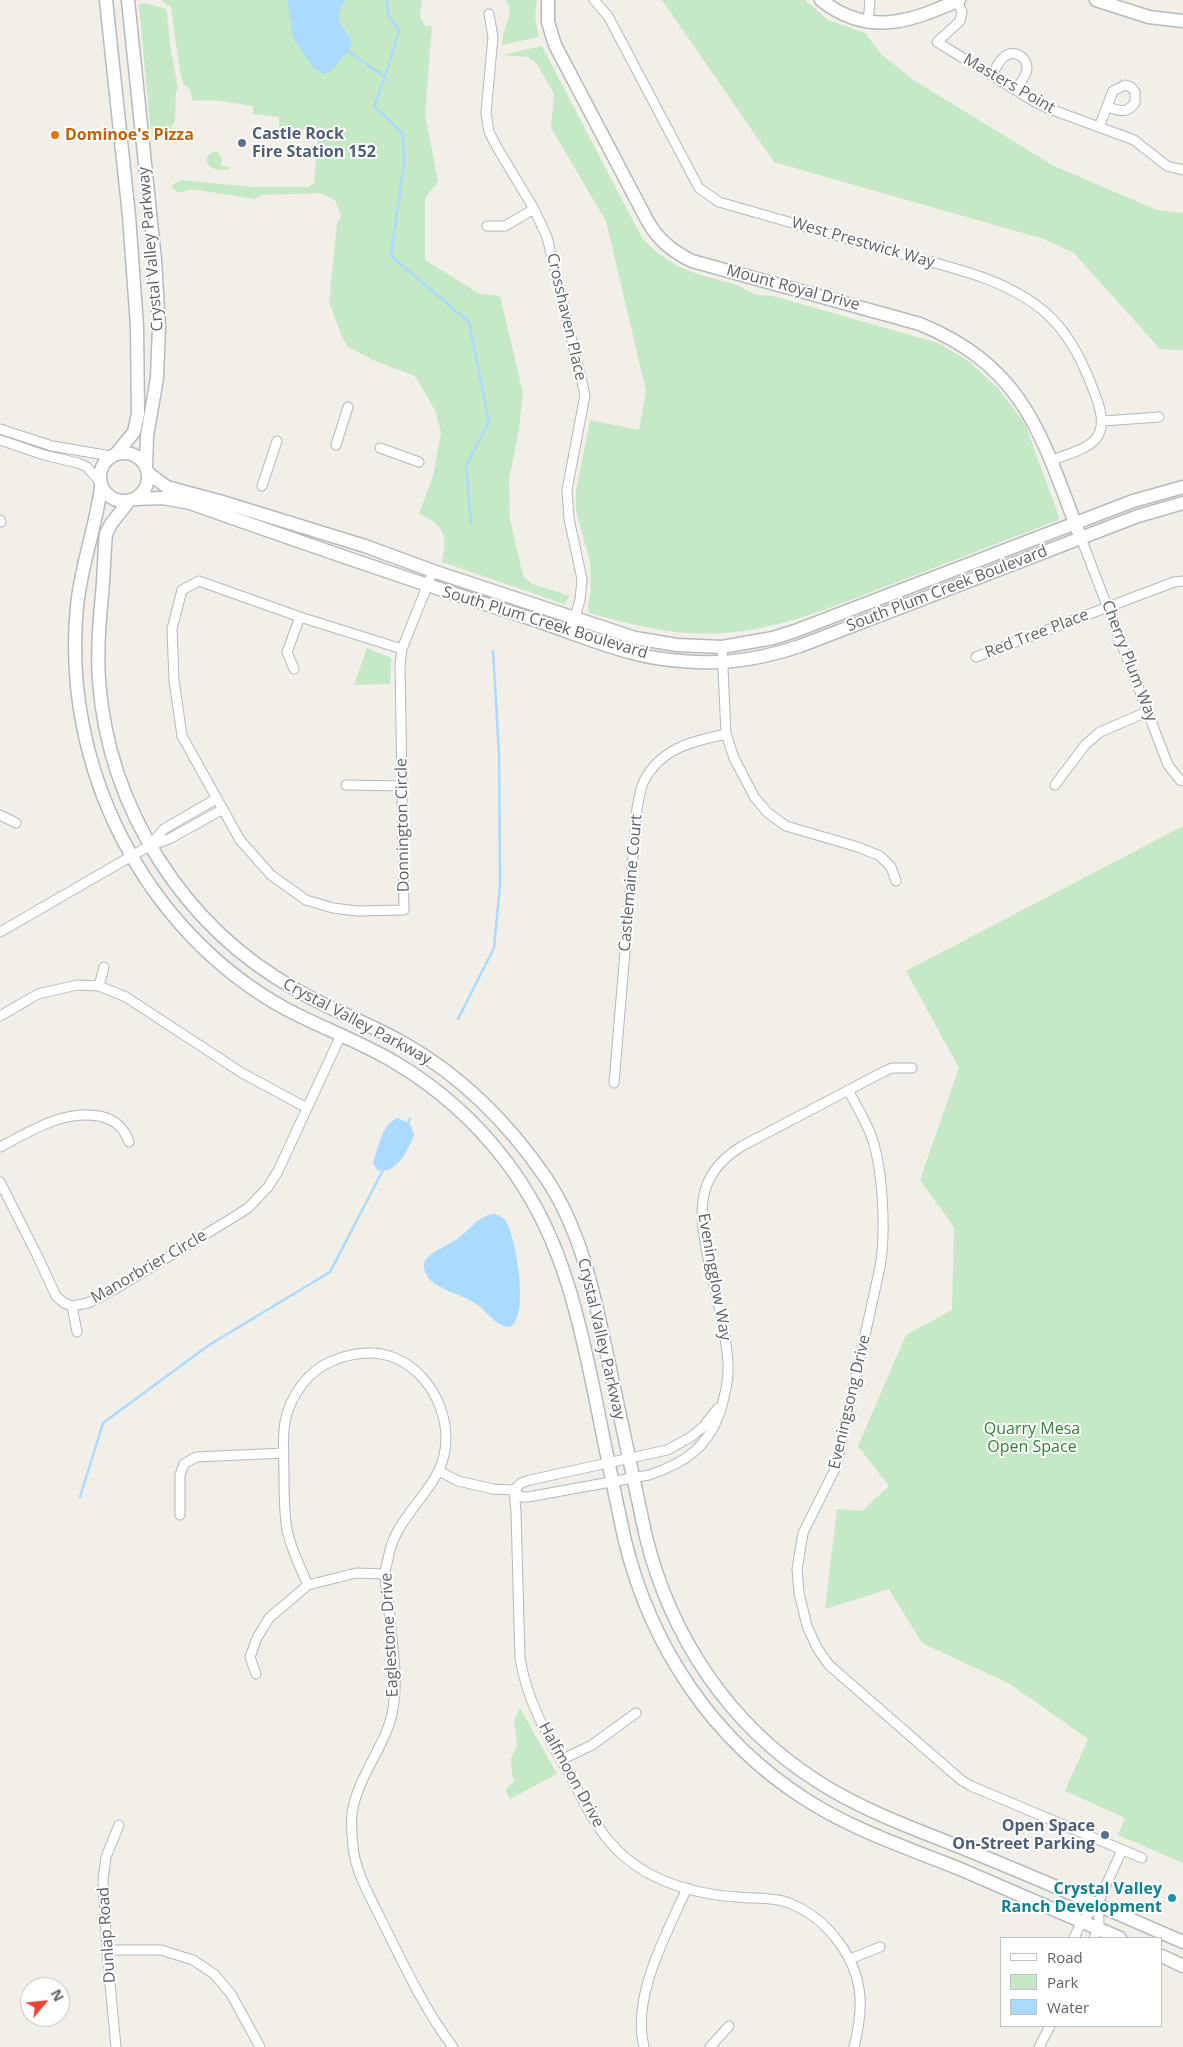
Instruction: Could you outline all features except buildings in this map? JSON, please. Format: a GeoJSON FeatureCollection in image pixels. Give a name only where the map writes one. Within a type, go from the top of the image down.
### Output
{"type":"FeatureCollection","features":[{"type":"Feature","properties":{"kind":"main road","name":"Crystal Valley Parkway"},"geometry":{"type":"LineString","coordinates":[[106,0],[133,254],[138,334],[138,403],[136,425],[127,443],[114,455]]}},
{"type":"Feature","properties":{"kind":"main road","name":"Crystal Valley Parkway"},"geometry":{"type":"LineString","coordinates":[[128,0],[155,260],[159,326],[157,378],[147,436],[147,470]]}},
{"type":"Feature","properties":{"kind":"main road","name":"Mount Royal Drive"},"geometry":{"type":"LineString","coordinates":[[548,0],[548,22],[555,45],[647,220],[662,242],[692,261],[902,318],[943,334],[978,357],[1014,392],[1033,419],[1052,460],[1081,538]]}},
{"type":"Feature","properties":{"kind":"main road"},"geometry":{"type":"LineString","coordinates":[[821,0],[844,15],[868,23],[905,21],[958,0]]}},
{"type":"Feature","properties":{"kind":"main road"},"geometry":{"type":"LineString","coordinates":[[1096,0],[1149,17],[1183,21]]}},
{"type":"Feature","properties":{"kind":"main road"},"geometry":{"type":"LineString","coordinates":[[125,453],[134,455],[141,460],[147,470],[146,488],[132,500],[115,500],[107,495],[101,484],[102,467],[114,455],[125,453]]}},
{"type":"Feature","properties":{"kind":"main road","name":"South Plum Creek Boulevard"},"geometry":{"type":"LineString","coordinates":[[147,470],[167,487],[213,499],[365,546],[432,571],[627,635],[655,642],[699,647],[766,640],[795,631],[1133,501],[1183,487]]}},
{"type":"Feature","properties":{"kind":"main road","name":"Crystal Valley Parkway"},"geometry":{"type":"LineString","coordinates":[[101,484],[98,511],[85,556],[79,590],[75,632],[75,664],[84,733],[90,759],[107,806],[131,856],[163,903],[182,925],[222,964],[244,982],[270,999],[395,1062],[436,1090],[480,1130],[522,1183],[546,1226],[565,1270],[579,1321],[612,1482],[636,1582],[663,1644],[702,1705],[752,1758],[805,1799],[848,1823],[1082,1921],[1096,1933],[1115,1937]]}},
{"type":"Feature","properties":{"kind":"main road","name":"South Plum Creek Boulevard"},"geometry":{"type":"LineString","coordinates":[[132,500],[163,498],[190,504],[360,561],[426,586],[571,631],[631,653],[653,658],[698,662],[723,662],[766,656],[800,646],[1138,516],[1183,503]]}},
{"type":"Feature","properties":{"kind":"main road","name":"Crystal Valley Parkway"},"geometry":{"type":"LineString","coordinates":[[132,500],[111,524],[106,534],[99,626],[99,680],[110,753],[126,798],[149,846],[174,883],[198,911],[223,937],[256,965],[296,990],[385,1033],[428,1059],[465,1086],[510,1132],[552,1189],[568,1218],[593,1289],[656,1575],[682,1634],[719,1692],[766,1742],[817,1781],[857,1803],[1183,1942]]}},
{"type":"Feature","properties":{"kind":"main road"},"geometry":{"type":"LineString","coordinates":[[1163,1956],[1183,1966]]}},
{"type":"Feature","properties":{"kind":"street","name":"West Prestwick Way"},"geometry":{"type":"LineString","coordinates":[[594,0],[608,16],[699,188],[719,202],[970,274],[1013,289],[1047,313],[1074,347],[1086,369],[1103,421]]}},
{"type":"Feature","properties":{"kind":"street"},"geometry":{"type":"LineString","coordinates":[[868,23],[870,0]]}},
{"type":"Feature","properties":{"kind":"street","name":"Masters Point"},"geometry":{"type":"LineString","coordinates":[[958,0],[962,12],[960,21],[937,42],[1050,109],[1134,140],[1167,166],[1183,170]]}},
{"type":"Feature","properties":{"kind":"street","name":"Crosshaven Place"},"geometry":{"type":"LineString","coordinates":[[489,14],[493,37],[486,113],[490,132],[548,237],[585,396],[567,490],[569,519],[582,579],[580,600],[571,631]]}},
{"type":"Feature","properties":{"kind":"street"},"geometry":{"type":"LineString","coordinates":[[992,76],[1005,56],[1012,53],[1020,55],[1025,60],[1028,68],[1016,90]]}},
{"type":"Feature","properties":{"kind":"street"},"geometry":{"type":"LineString","coordinates":[[1099,127],[1107,107]]}},
{"type":"Feature","properties":{"kind":"street"},"geometry":{"type":"LineString","coordinates":[[487,226],[505,226],[534,209]]}},
{"type":"Feature","properties":{"kind":"street"},"geometry":{"type":"LineString","coordinates":[[336,445],[348,407]]}},
{"type":"Feature","properties":{"kind":"street"},"geometry":{"type":"LineString","coordinates":[[1052,460],[1087,446],[1099,435],[1103,421],[1158,417]]}},
{"type":"Feature","properties":{"kind":"street"},"geometry":{"type":"LineString","coordinates":[[0,429],[52,446],[114,455]]}},
{"type":"Feature","properties":{"kind":"street"},"geometry":{"type":"LineString","coordinates":[[0,440],[78,463],[87,467],[101,484]]}},
{"type":"Feature","properties":{"kind":"street"},"geometry":{"type":"LineString","coordinates":[[262,486],[277,441]]}},
{"type":"Feature","properties":{"kind":"street"},"geometry":{"type":"LineString","coordinates":[[380,448],[419,462]]}},
{"type":"Feature","properties":{"kind":"street","name":"Cherry Plum Way"},"geometry":{"type":"LineString","coordinates":[[1081,538],[1168,765],[1180,780],[1183,781]]}},
{"type":"Feature","properties":{"kind":"street","name":"Donnington Circle"},"geometry":{"type":"LineString","coordinates":[[402,649],[300,617],[199,581],[182,590],[172,629],[174,680],[182,736],[240,840],[271,875],[306,900],[333,908],[357,911],[404,910],[400,665],[402,649],[413,626],[432,571]]}},
{"type":"Feature","properties":{"kind":"street","name":"Red Tree Place"},"geometry":{"type":"LineString","coordinates":[[976,657],[1108,606],[1174,582],[1183,581]]}},
{"type":"Feature","properties":{"kind":"street"},"geometry":{"type":"LineString","coordinates":[[294,669],[287,652],[300,617]]}},
{"type":"Feature","properties":{"kind":"street"},"geometry":{"type":"LineString","coordinates":[[722,646],[726,734],[734,758],[755,798],[768,813],[786,826],[858,847],[880,856],[892,867],[896,881]]}},
{"type":"Feature","properties":{"kind":"street"},"geometry":{"type":"LineString","coordinates":[[1055,785],[1086,745],[1100,732],[1148,711]]}},
{"type":"Feature","properties":{"kind":"street","name":"Castlemaine Court"},"geometry":{"type":"LineString","coordinates":[[614,1083],[637,808],[644,781],[658,762],[672,751],[689,742],[726,734]]}},
{"type":"Feature","properties":{"kind":"street"},"geometry":{"type":"LineString","coordinates":[[346,785],[403,786]]}},
{"type":"Feature","properties":{"kind":"street"},"geometry":{"type":"LineString","coordinates":[[149,846],[164,829],[216,798]]}},
{"type":"Feature","properties":{"kind":"street"},"geometry":{"type":"LineString","coordinates":[[0,932],[149,846],[169,839],[223,809]]}},
{"type":"Feature","properties":{"kind":"street"},"geometry":{"type":"LineString","coordinates":[[0,815],[16,823]]}},
{"type":"Feature","properties":{"kind":"street"},"geometry":{"type":"LineString","coordinates":[[99,986],[104,968]]}},
{"type":"Feature","properties":{"kind":"street"},"geometry":{"type":"LineString","coordinates":[[0,1016],[38,994],[77,985],[99,986],[126,997],[242,1073],[307,1108]]}},
{"type":"Feature","properties":{"kind":"street","name":"Manorbrier Circle"},"geometry":{"type":"LineString","coordinates":[[0,1182],[56,1296],[64,1303],[72,1306],[88,1303],[115,1289],[248,1208],[268,1187],[278,1171],[340,1035]]}},
{"type":"Feature","properties":{"kind":"street","name":"Eveningglow Way"},"geometry":{"type":"LineString","coordinates":[[439,1471],[458,1481],[476,1486],[514,1490],[521,1497],[540,1496],[634,1479],[668,1468],[693,1453],[714,1428],[723,1402],[728,1365],[701,1225],[702,1203],[707,1185],[717,1167],[733,1151],[848,1090],[892,1068],[912,1068]]}},
{"type":"Feature","properties":{"kind":"street","name":"Eveningsong Drive"},"geometry":{"type":"LineString","coordinates":[[848,1090],[868,1129],[878,1160],[883,1245],[880,1267],[836,1467],[808,1522],[800,1545],[798,1582],[800,1604],[807,1626],[817,1648],[838,1674],[961,1780],[971,1786],[1142,1858]]}},
{"type":"Feature","properties":{"kind":"street"},"geometry":{"type":"LineString","coordinates":[[0,1147],[54,1120],[71,1115],[87,1114],[114,1121],[122,1127],[129,1142]]}},
{"type":"Feature","properties":{"kind":"street"},"geometry":{"type":"LineString","coordinates":[[72,1306],[77,1332]]}},
{"type":"Feature","properties":{"kind":"street","name":"Eaglestone Drive"},"geometry":{"type":"LineString","coordinates":[[308,1585],[295,1555],[285,1515],[285,1423],[290,1406],[298,1390],[309,1376],[323,1365],[342,1357],[378,1354],[396,1359],[413,1369],[428,1383],[439,1402],[444,1422],[445,1446],[439,1471],[398,1529],[390,1549],[385,1574],[396,1684],[393,1712],[385,1735],[362,1780],[352,1810],[353,1849],[364,1883],[393,1944],[439,2029],[453,2047]]}},
{"type":"Feature","properties":{"kind":"street"},"geometry":{"type":"LineString","coordinates":[[514,1490],[521,1483],[530,1480],[630,1460],[678,1445],[702,1427],[723,1402]]}},
{"type":"Feature","properties":{"kind":"street"},"geometry":{"type":"LineString","coordinates":[[180,1515],[180,1475],[184,1464],[196,1457],[284,1453]]}},
{"type":"Feature","properties":{"kind":"street","name":"Halfmoon Drive"},"geometry":{"type":"LineString","coordinates":[[514,1490],[520,1658],[524,1682],[532,1706],[594,1820],[609,1841],[624,1857],[647,1872],[687,1888],[716,1896],[788,1903],[806,1912],[826,1927],[850,1959],[856,1973],[860,1997],[860,2023],[854,2047]]}},
{"type":"Feature","properties":{"kind":"street"},"geometry":{"type":"LineString","coordinates":[[256,1674],[250,1657],[257,1638],[269,1618],[308,1585],[356,1573],[385,1574]]}},
{"type":"Feature","properties":{"kind":"street"},"geometry":{"type":"LineString","coordinates":[[561,1760],[592,1745],[636,1713]]}},
{"type":"Feature","properties":{"kind":"street","name":"Dunlap Road"},"geometry":{"type":"LineString","coordinates":[[116,2047],[103,1880],[106,1857],[119,1825]]}},
{"type":"Feature","properties":{"kind":"street"},"geometry":{"type":"LineString","coordinates":[[1074,1937],[1082,1921],[1097,1905],[1122,1850]]}},
{"type":"Feature","properties":{"kind":"street"},"geometry":{"type":"LineString","coordinates":[[644,2047],[643,2013],[646,1986],[687,1888]]}},
{"type":"Feature","properties":{"kind":"street"},"geometry":{"type":"LineString","coordinates":[[1096,1933],[1100,1918],[1097,1905]]}},
{"type":"Feature","properties":{"kind":"street"},"geometry":{"type":"LineString","coordinates":[[850,1959],[880,1946]]}},
{"type":"Feature","properties":{"kind":"street"},"geometry":{"type":"LineString","coordinates":[[107,1950],[161,1950],[193,1960],[214,1974],[231,1994],[260,2047]]}},
{"type":"Feature","properties":{"kind":"street"},"geometry":{"type":"LineString","coordinates":[[710,2047],[729,2026]]}},
{"type":"Feature","properties":{"kind":"street"},"geometry":{"type":"LineString","coordinates":[[1039,2046],[1044,2027]]}},
{"type":"Feature","properties":{"kind":"street"},"geometry":{"type":"LineString","coordinates":[[1039,2046],[1049,2027]]}},
{"type":"Feature","properties":{"kind":"green space"},"geometry":{"type":"Polygon","coordinates":[[[161,0],[422,0],[420,17],[425,26],[432,26],[425,114],[438,182],[425,198],[425,260],[480,294],[500,296],[523,393],[519,429],[509,480],[510,519],[523,576],[532,584],[570,596],[564,604],[442,562],[444,538],[442,532],[434,522],[419,514],[433,476],[441,433],[436,412],[415,376],[373,360],[348,347],[343,339],[329,302],[337,224],[341,216],[335,200],[321,193],[261,195],[255,199],[191,189],[178,193],[171,186],[181,180],[254,187],[308,187],[314,183],[318,138],[316,131],[279,127],[279,117],[253,114],[253,106],[214,100],[193,101],[190,89],[183,84],[171,7],[161,0]]]}},
{"type":"Feature","properties":{"kind":"green space"},"geometry":{"type":"Polygon","coordinates":[[[505,0],[537,0],[535,16],[539,37],[502,45],[509,14],[509,7],[505,0]]]}},
{"type":"Feature","properties":{"kind":"green space"},"geometry":{"type":"Polygon","coordinates":[[[662,0],[805,0],[828,20],[865,33],[882,55],[915,81],[1054,166],[1157,210],[1183,213],[1183,350],[1160,349],[1074,253],[1044,239],[774,162],[662,0]]]}},
{"type":"Feature","properties":{"kind":"green space"},"geometry":{"type":"Polygon","coordinates":[[[146,3],[166,9],[178,88],[176,92],[175,121],[166,137],[155,140],[150,124],[139,4],[146,3]]]}},
{"type":"Feature","properties":{"kind":"green space"},"geometry":{"type":"Polygon","coordinates":[[[542,46],[642,238],[653,249],[664,258],[685,269],[737,285],[754,294],[773,296],[938,343],[967,360],[998,388],[1025,424],[1059,517],[1058,520],[827,609],[766,627],[707,634],[672,632],[639,626],[589,613],[590,562],[576,511],[576,491],[590,420],[639,430],[646,391],[606,221],[551,128],[554,94],[537,64],[528,57],[502,55],[542,46]]]}},
{"type":"Feature","properties":{"kind":"green space"},"geometry":{"type":"Polygon","coordinates":[[[219,152],[219,156],[222,157],[221,166],[229,167],[229,170],[214,169],[209,166],[206,159],[210,153],[219,152]]]}},
{"type":"Feature","properties":{"kind":"green space"},"geometry":{"type":"Polygon","coordinates":[[[367,648],[391,658],[390,684],[354,685],[367,648]]]}},
{"type":"Feature","properties":{"kind":"green space","name":"Quarry Mesa Open Space"},"geometry":{"type":"Polygon","coordinates":[[[1183,826],[1183,1863],[1118,1835],[1125,1818],[1065,1791],[1088,1739],[1010,1684],[922,1643],[889,1589],[825,1609],[837,1509],[862,1511],[889,1486],[858,1446],[906,1335],[952,1310],[954,1227],[920,1180],[959,1068],[906,971],[1183,826]]]}},
{"type":"Feature","properties":{"kind":"green space"},"geometry":{"type":"Polygon","coordinates":[[[520,1708],[557,1774],[510,1799],[505,1790],[514,1781],[511,1759],[517,1745],[514,1720],[520,1708]]]}},
{"type":"Feature","properties":{"kind":"water"},"geometry":{"type":"Polygon","coordinates":[[[287,0],[345,0],[339,11],[339,20],[351,38],[351,47],[331,71],[324,74],[314,69],[293,38],[287,0]]]}},
{"type":"Feature","properties":{"kind":"water"},"geometry":{"type":"Polygon","coordinates":[[[398,1118],[410,1124],[414,1135],[405,1154],[396,1165],[384,1171],[377,1170],[373,1163],[381,1137],[388,1125],[398,1118]]]}},
{"type":"Feature","properties":{"kind":"water"},"geometry":{"type":"Polygon","coordinates":[[[495,1214],[504,1218],[507,1223],[511,1232],[517,1261],[520,1294],[519,1309],[516,1320],[510,1327],[501,1325],[473,1302],[436,1285],[428,1278],[424,1269],[425,1260],[433,1253],[457,1239],[479,1220],[495,1214]]]}},
{"type":"Feature","properties":{"kind":"waterway"},"geometry":{"type":"LineString","coordinates":[[385,77],[399,31],[388,15],[387,0]]}},
{"type":"Feature","properties":{"kind":"waterway"},"geometry":{"type":"LineString","coordinates":[[348,51],[385,77],[374,106],[403,134],[404,163],[391,256],[469,322],[489,422],[466,465],[471,524]]}},
{"type":"Feature","properties":{"kind":"waterway"},"geometry":{"type":"LineString","coordinates":[[458,1019],[494,948],[500,885],[499,754],[493,651]]}},
{"type":"Feature","properties":{"kind":"waterway"},"geometry":{"type":"LineString","coordinates":[[407,1125],[410,1119]]}},
{"type":"Feature","properties":{"kind":"waterway"},"geometry":{"type":"LineString","coordinates":[[80,1497],[103,1423],[209,1345],[330,1272],[383,1170]]}},
{"type":"Feature","properties":{"kind":"place","name":"Dominoe's Pizza"},"geometry":{"type":"Point","coordinates":[55,135]}},
{"type":"Feature","properties":{"kind":"place","name":"Castle Rock Fire Station 152"},"geometry":{"type":"Point","coordinates":[242,143]}},
{"type":"Feature","properties":{"kind":"place","name":"Open Space On-Street Parking"},"geometry":{"type":"Point","coordinates":[1105,1835]}},
{"type":"Feature","properties":{"kind":"place","name":"Crystal Valley Ranch Development"},"geometry":{"type":"Point","coordinates":[1172,1898]}}]}
